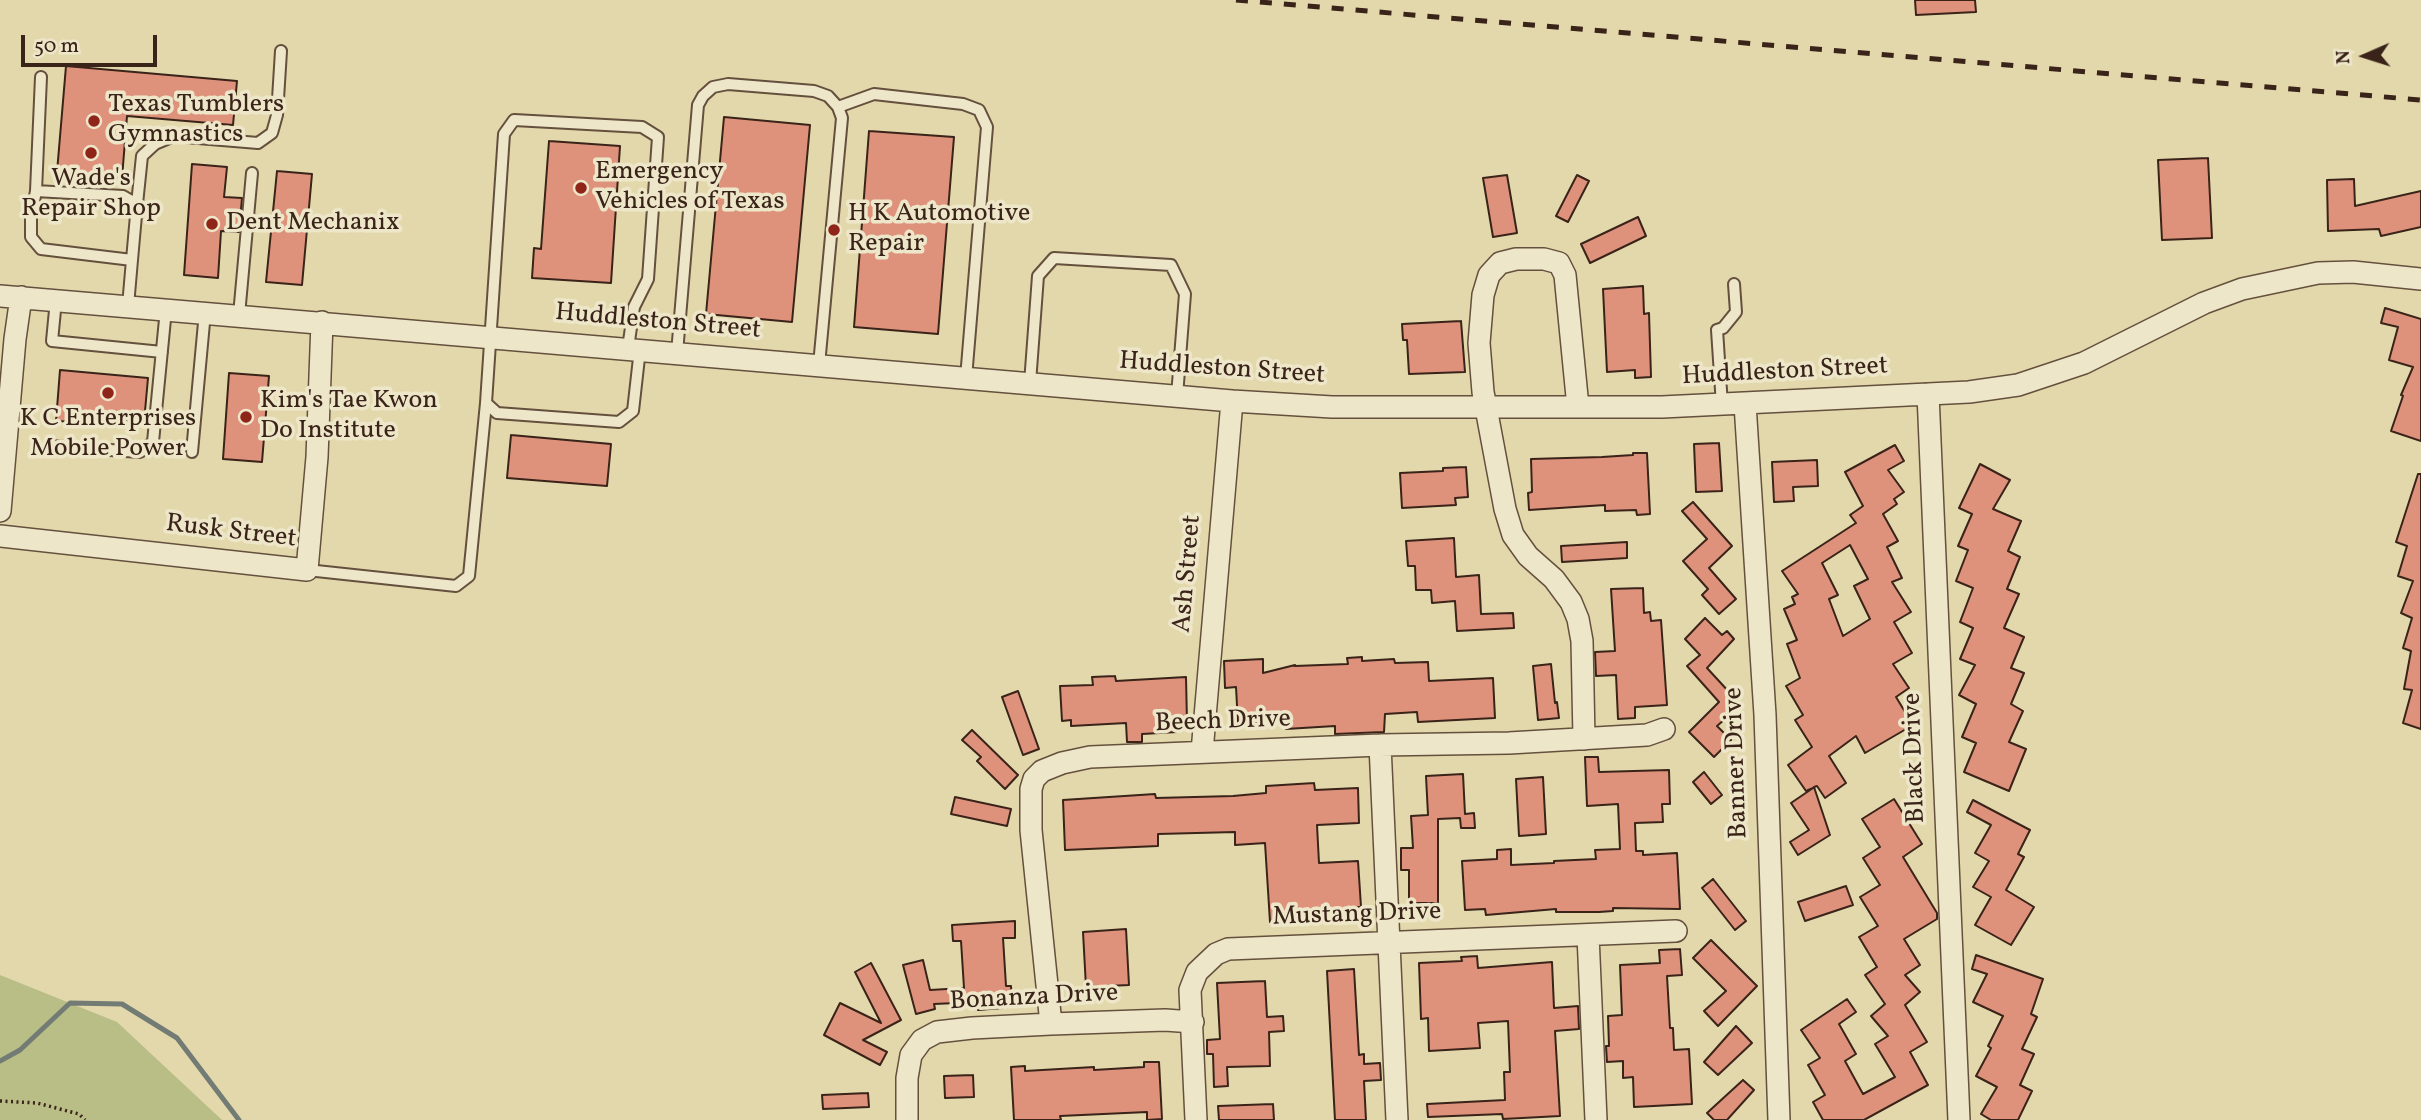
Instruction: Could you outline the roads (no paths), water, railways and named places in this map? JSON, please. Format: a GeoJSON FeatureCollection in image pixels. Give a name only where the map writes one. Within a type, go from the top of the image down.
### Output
{"type":"FeatureCollection","features":[{"type":"Feature","properties":{"kind":"street"},"geometry":{"type":"LineString","coordinates":[[1578,407],[1565,275],[1559,263],[1535,259],[1500,262],[1489,275],[1483,295],[1479,343],[1486,408],[1505,509],[1513,535],[1528,555],[1554,579],[1571,602],[1578,619],[1582,641],[1584,738]]}},
{"type":"Feature","properties":{"kind":"street","name":"Huddleston Street"},"geometry":{"type":"LineString","coordinates":[[11,296],[1231,401],[1332,407],[1486,408],[1722,405],[1969,392],[2018,385],[2051,376],[2084,363],[2204,303],[2242,289],[2318,272],[2353,272],[2421,279]]}},
{"type":"Feature","properties":{"kind":"street"},"geometry":{"type":"LineString","coordinates":[[0,511],[15,339],[11,296]]}},
{"type":"Feature","properties":{"kind":"street"},"geometry":{"type":"LineString","coordinates":[[307,570],[317,457],[322,322]]}},
{"type":"Feature","properties":{"kind":"street","name":"Black Drive"},"geometry":{"type":"LineString","coordinates":[[1928,394],[1959,1120]]}},
{"type":"Feature","properties":{"kind":"street","name":"Ash Street"},"geometry":{"type":"LineString","coordinates":[[1202,752],[1231,401]]}},
{"type":"Feature","properties":{"kind":"street","name":"Banner Drive"},"geometry":{"type":"LineString","coordinates":[[1745,404],[1765,715],[1779,1120]]}},
{"type":"Feature","properties":{"kind":"street","name":"Rusk Street"},"geometry":{"type":"LineString","coordinates":[[0,536],[307,570]]}},
{"type":"Feature","properties":{"kind":"street","name":"Beech Drive"},"geometry":{"type":"LineString","coordinates":[[1051,1024],[1031,830],[1031,789],[1034,779],[1042,771],[1090,757],[1380,745],[1509,743],[1647,735],[1664,729]]}},
{"type":"Feature","properties":{"kind":"street"},"geometry":{"type":"LineString","coordinates":[[1380,745],[1397,1120]]}},
{"type":"Feature","properties":{"kind":"street","name":"Mustang Drive"},"geometry":{"type":"LineString","coordinates":[[1196,1120],[1190,990],[1197,972],[1216,954],[1228,949],[1676,931]]}},
{"type":"Feature","properties":{"kind":"street"},"geometry":{"type":"LineString","coordinates":[[1588,935],[1595,1120]]}},
{"type":"Feature","properties":{"kind":"street","name":"Bonanza Drive"},"geometry":{"type":"LineString","coordinates":[[907,1120],[906,1087],[911,1055],[922,1040],[937,1032],[1051,1024],[1165,1020],[1193,1022]]}},
{"type":"Feature","properties":{"kind":"lane"},"geometry":{"type":"LineString","coordinates":[[128,306],[142,156],[155,144],[174,136],[258,143],[272,134],[277,115],[281,51]]}},
{"type":"Feature","properties":{"kind":"lane"},"geometry":{"type":"LineString","coordinates":[[41,78],[36,191],[31,216],[31,237],[41,249],[132,260]]}},
{"type":"Feature","properties":{"kind":"lane"},"geometry":{"type":"LineString","coordinates":[[677,353],[698,105],[713,87],[728,84],[801,90],[828,96],[838,107],[842,118],[820,365]]}},
{"type":"Feature","properties":{"kind":"lane"},"geometry":{"type":"LineString","coordinates":[[838,107],[874,94],[963,104],[979,110],[987,127],[966,378]]}},
{"type":"Feature","properties":{"kind":"lane"},"geometry":{"type":"LineString","coordinates":[[514,120],[642,127],[658,137],[648,279],[634,307],[634,349],[633,411],[619,422],[497,413],[486,403],[505,134],[514,120]]}},
{"type":"Feature","properties":{"kind":"lane"},"geometry":{"type":"LineString","coordinates":[[239,315],[252,173]]}},
{"type":"Feature","properties":{"kind":"lane"},"geometry":{"type":"LineString","coordinates":[[36,191],[123,196],[137,204]]}},
{"type":"Feature","properties":{"kind":"lane"},"geometry":{"type":"LineString","coordinates":[[1030,383],[1038,276],[1054,258],[1171,265],[1185,294],[1177,396]]}},
{"type":"Feature","properties":{"kind":"lane"},"geometry":{"type":"LineString","coordinates":[[1722,405],[1717,330],[1723,328],[1736,312],[1734,284]]}},
{"type":"Feature","properties":{"kind":"lane"},"geometry":{"type":"LineString","coordinates":[[56,300],[52,341],[162,352]]}},
{"type":"Feature","properties":{"kind":"lane"},"geometry":{"type":"LineString","coordinates":[[50,446],[140,452],[153,442],[166,309]]}},
{"type":"Feature","properties":{"kind":"lane"},"geometry":{"type":"LineString","coordinates":[[192,452],[205,312]]}},
{"type":"Feature","properties":{"kind":"lane","name":"Rusk Street"},"geometry":{"type":"LineString","coordinates":[[307,570],[456,586],[469,576],[486,403]]}},
{"type":"Feature","properties":{"kind":"waterway"},"geometry":{"type":"LineString","coordinates":[[0,1061],[20,1050],[70,1003],[122,1004],[177,1038],[239,1120]]}},
{"type":"Feature","properties":{"kind":"railway"},"geometry":{"type":"LineString","coordinates":[[1236,0],[2421,100]]}},
{"type":"Feature","properties":{"kind":"place","name":"Texas Tumblers Gymnastics"},"geometry":{"type":"Point","coordinates":[94,121]}},
{"type":"Feature","properties":{"kind":"place","name":"Wade's Repair Shop"},"geometry":{"type":"Point","coordinates":[91,153]}},
{"type":"Feature","properties":{"kind":"place","name":"Emergency Vehicles of Texas"},"geometry":{"type":"Point","coordinates":[581,188]}},
{"type":"Feature","properties":{"kind":"place","name":"Dent Mechanix"},"geometry":{"type":"Point","coordinates":[212,224]}},
{"type":"Feature","properties":{"kind":"place","name":"H K Automotive Repair"},"geometry":{"type":"Point","coordinates":[834,230]}},
{"type":"Feature","properties":{"kind":"place","name":"K C Enterprises Mobile Power"},"geometry":{"type":"Point","coordinates":[108,393]}},
{"type":"Feature","properties":{"kind":"place","name":"Kim's Tae Kwon Do Institute"},"geometry":{"type":"Point","coordinates":[246,417]}}]}
